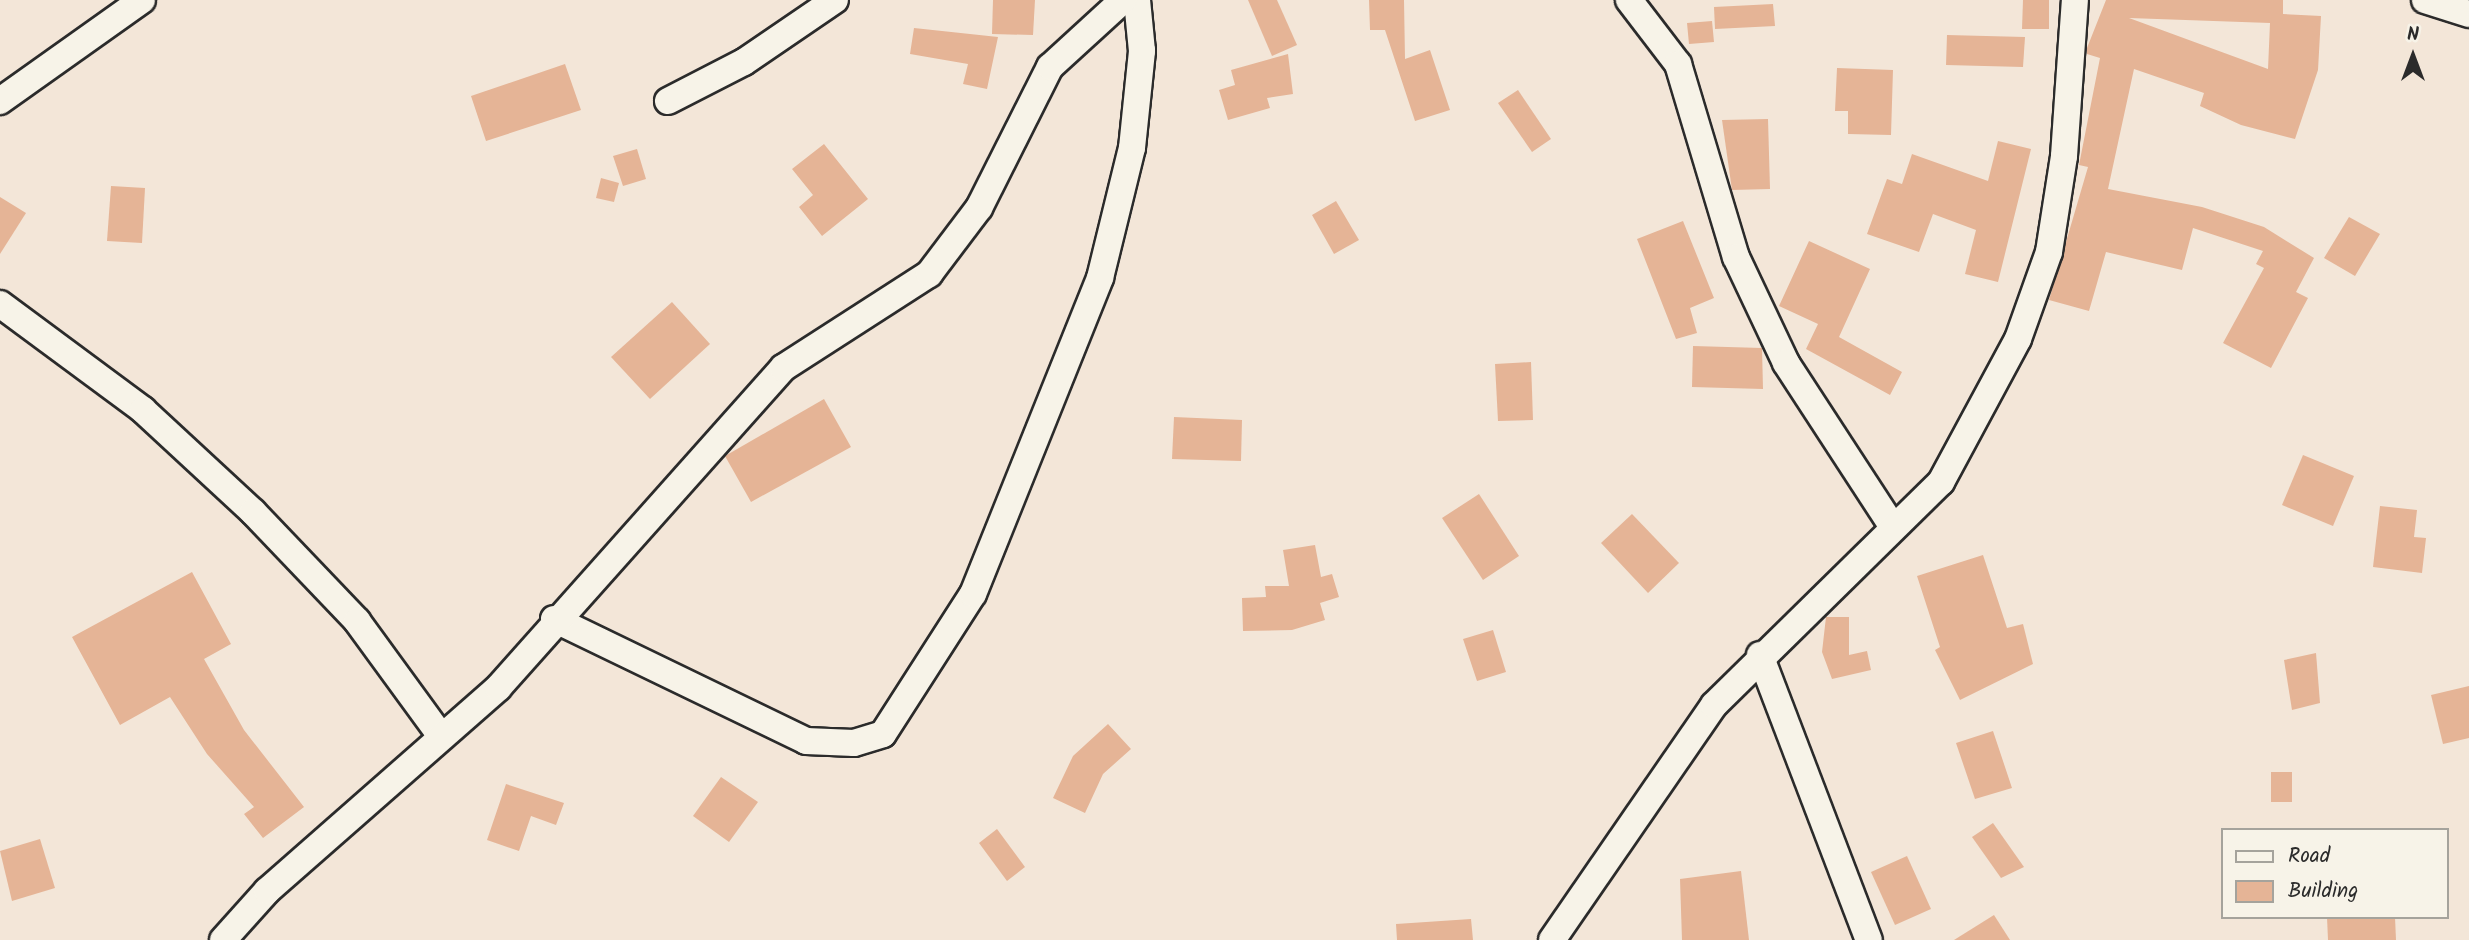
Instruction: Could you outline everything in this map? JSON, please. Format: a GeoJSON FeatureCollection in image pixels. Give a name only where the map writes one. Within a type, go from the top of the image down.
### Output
{"type":"FeatureCollection","features":[{"type":"Feature","properties":{"kind":"street"},"geometry":{"type":"LineString","coordinates":[[0,101],[142,0]]}},
{"type":"Feature","properties":{"kind":"street"},"geometry":{"type":"LineString","coordinates":[[668,101],[744,62],[835,0]]}},
{"type":"Feature","properties":{"kind":"street"},"geometry":{"type":"LineString","coordinates":[[223,940],[440,735],[498,688],[554,620],[783,368],[929,274],[979,208],[1050,67],[1123,0]]}},
{"type":"Feature","properties":{"kind":"street"},"geometry":{"type":"LineString","coordinates":[[554,620],[806,741],[854,743],[883,734],[973,594],[1100,278],[1132,148],[1142,51],[1137,0]]}},
{"type":"Feature","properties":{"kind":"street"},"geometry":{"type":"LineString","coordinates":[[1629,0],[1678,64],[1736,257],[1786,363],[1893,527]]}},
{"type":"Feature","properties":{"kind":"street"},"geometry":{"type":"LineString","coordinates":[[1552,940],[1634,813],[1760,655],[1941,482],[2018,339],[2049,252],[2064,156],[2075,0]]}},
{"type":"Feature","properties":{"kind":"street"},"geometry":{"type":"LineString","coordinates":[[2425,0],[2469,13]]}},
{"type":"Feature","properties":{"kind":"street"},"geometry":{"type":"LineString","coordinates":[[0,304],[143,410],[253,512],[356,621],[440,735]]}},
{"type":"Feature","properties":{"kind":"street"},"geometry":{"type":"LineString","coordinates":[[1760,655],[1869,940]]}},
{"type":"Feature","properties":{"kind":"building"},"geometry":{"type":"Polygon","coordinates":[[[993,0],[1035,0],[1033,35],[992,34],[993,0]]]}},
{"type":"Feature","properties":{"kind":"building"},"geometry":{"type":"Polygon","coordinates":[[[1248,0],[1277,0],[1297,45],[1272,56],[1248,0]]]}},
{"type":"Feature","properties":{"kind":"building"},"geometry":{"type":"Polygon","coordinates":[[[1369,0],[1404,0],[1405,59],[1430,50],[1450,110],[1415,121],[1385,30],[1370,30],[1369,0]]]}},
{"type":"Feature","properties":{"kind":"building"},"geometry":{"type":"Polygon","coordinates":[[[2023,0],[2049,0],[2049,29],[2022,29],[2023,0]]]}},
{"type":"Feature","properties":{"kind":"building"},"geometry":{"type":"Polygon","coordinates":[[[2106,0],[2283,0],[2283,14],[2321,16],[2318,70],[2295,139],[2241,125],[2200,106],[2204,93],[2134,69],[2108,189],[2202,207],[2264,227],[2314,258],[2296,292],[2308,298],[2271,368],[2223,343],[2264,268],[2256,264],[2263,251],[2193,228],[2182,270],[2106,252],[2089,311],[2049,300],[2088,167],[2079,165],[2100,58],[2087,54],[2106,0]],[[2129,18],[2268,69],[2270,23],[2129,18]]]}},
{"type":"Feature","properties":{"kind":"building"},"geometry":{"type":"Polygon","coordinates":[[[1773,4],[1775,26],[1715,29],[1714,7],[1773,4]]]}},
{"type":"Feature","properties":{"kind":"building"},"geometry":{"type":"Polygon","coordinates":[[[1712,21],[1714,42],[1689,44],[1687,23],[1712,21]]]}},
{"type":"Feature","properties":{"kind":"building"},"geometry":{"type":"Polygon","coordinates":[[[914,28],[998,37],[987,89],[963,84],[968,64],[910,54],[914,28]]]}},
{"type":"Feature","properties":{"kind":"building"},"geometry":{"type":"Polygon","coordinates":[[[1947,35],[2025,37],[2023,67],[1946,65],[1947,35]]]}},
{"type":"Feature","properties":{"kind":"building"},"geometry":{"type":"Polygon","coordinates":[[[1288,54],[1293,94],[1267,98],[1270,108],[1228,120],[1219,90],[1235,85],[1231,70],[1288,54]]]}},
{"type":"Feature","properties":{"kind":"building"},"geometry":{"type":"Polygon","coordinates":[[[565,64],[581,110],[486,141],[471,96],[565,64]]]}},
{"type":"Feature","properties":{"kind":"building"},"geometry":{"type":"Polygon","coordinates":[[[1837,68],[1893,70],[1891,135],[1848,134],[1848,111],[1835,111],[1837,68]]]}},
{"type":"Feature","properties":{"kind":"building"},"geometry":{"type":"Polygon","coordinates":[[[1518,90],[1551,139],[1532,152],[1498,103],[1518,90]]]}},
{"type":"Feature","properties":{"kind":"building"},"geometry":{"type":"Polygon","coordinates":[[[1768,119],[1770,189],[1732,190],[1722,120],[1768,119]]]}},
{"type":"Feature","properties":{"kind":"building"},"geometry":{"type":"Polygon","coordinates":[[[1998,141],[2031,149],[1998,282],[1965,274],[1976,230],[1933,214],[1919,252],[1867,234],[1887,179],[1902,184],[1912,154],[1988,181],[1998,141]]]}},
{"type":"Feature","properties":{"kind":"building"},"geometry":{"type":"Polygon","coordinates":[[[824,144],[868,199],[822,236],[799,207],[813,195],[792,169],[824,144]]]}},
{"type":"Feature","properties":{"kind":"building"},"geometry":{"type":"Polygon","coordinates":[[[637,149],[646,179],[623,186],[613,156],[637,149]]]}},
{"type":"Feature","properties":{"kind":"building"},"geometry":{"type":"Polygon","coordinates":[[[601,178],[619,183],[614,202],[596,198],[601,178]]]}},
{"type":"Feature","properties":{"kind":"building"},"geometry":{"type":"Polygon","coordinates":[[[111,186],[145,188],[142,243],[107,241],[111,186]]]}},
{"type":"Feature","properties":{"kind":"building"},"geometry":{"type":"Polygon","coordinates":[[[0,197],[26,213],[0,254],[0,197]]]}},
{"type":"Feature","properties":{"kind":"building"},"geometry":{"type":"Polygon","coordinates":[[[1336,201],[1359,240],[1334,254],[1312,215],[1336,201]]]}},
{"type":"Feature","properties":{"kind":"building"},"geometry":{"type":"Polygon","coordinates":[[[2349,217],[2380,234],[2355,276],[2324,258],[2349,217]]]}},
{"type":"Feature","properties":{"kind":"building"},"geometry":{"type":"Polygon","coordinates":[[[1683,221],[1714,298],[1690,308],[1697,333],[1676,339],[1637,239],[1683,221]]]}},
{"type":"Feature","properties":{"kind":"building"},"geometry":{"type":"Polygon","coordinates":[[[1809,241],[1870,269],[1839,337],[1902,372],[1890,395],[1806,349],[1818,324],[1779,306],[1809,241]]]}},
{"type":"Feature","properties":{"kind":"building"},"geometry":{"type":"Polygon","coordinates":[[[672,302],[710,344],[650,399],[611,357],[672,302]]]}},
{"type":"Feature","properties":{"kind":"building"},"geometry":{"type":"Polygon","coordinates":[[[1693,346],[1762,348],[1763,389],[1692,387],[1693,346]]]}},
{"type":"Feature","properties":{"kind":"building"},"geometry":{"type":"Polygon","coordinates":[[[1531,362],[1533,420],[1498,421],[1495,364],[1531,362]]]}},
{"type":"Feature","properties":{"kind":"building"},"geometry":{"type":"Polygon","coordinates":[[[824,399],[851,447],[751,502],[725,456],[824,399]]]}},
{"type":"Feature","properties":{"kind":"building"},"geometry":{"type":"Polygon","coordinates":[[[1174,417],[1242,420],[1241,461],[1172,459],[1174,417]]]}},
{"type":"Feature","properties":{"kind":"building"},"geometry":{"type":"Polygon","coordinates":[[[2303,455],[2354,476],[2333,526],[2282,505],[2303,455]]]}},
{"type":"Feature","properties":{"kind":"building"},"geometry":{"type":"Polygon","coordinates":[[[1479,494],[1519,556],[1483,580],[1442,518],[1479,494]]]}},
{"type":"Feature","properties":{"kind":"building"},"geometry":{"type":"Polygon","coordinates":[[[2380,506],[2417,510],[2414,537],[2426,538],[2422,573],[2373,567],[2380,506]]]}},
{"type":"Feature","properties":{"kind":"building"},"geometry":{"type":"Polygon","coordinates":[[[1632,514],[1679,563],[1648,593],[1601,543],[1632,514]]]}},
{"type":"Feature","properties":{"kind":"building"},"geometry":{"type":"Polygon","coordinates":[[[1315,545],[1321,577],[1332,574],[1339,597],[1320,603],[1325,620],[1292,630],[1243,631],[1242,598],[1266,597],[1265,586],[1289,586],[1283,550],[1315,545]]]}},
{"type":"Feature","properties":{"kind":"building"},"geometry":{"type":"Polygon","coordinates":[[[1983,555],[2007,628],[2023,624],[2033,664],[1960,700],[1935,650],[1940,647],[1917,576],[1983,555]]]}},
{"type":"Feature","properties":{"kind":"building"},"geometry":{"type":"Polygon","coordinates":[[[192,572],[231,644],[204,659],[244,730],[304,807],[263,838],[244,814],[254,807],[207,754],[170,697],[120,725],[72,637],[192,572]]]}},
{"type":"Feature","properties":{"kind":"building"},"geometry":{"type":"Polygon","coordinates":[[[1826,617],[1849,617],[1849,655],[1867,651],[1871,670],[1832,679],[1822,652],[1826,617]]]}},
{"type":"Feature","properties":{"kind":"building"},"geometry":{"type":"Polygon","coordinates":[[[1493,630],[1506,672],[1477,681],[1463,639],[1493,630]]]}},
{"type":"Feature","properties":{"kind":"building"},"geometry":{"type":"Polygon","coordinates":[[[2316,653],[2320,703],[2292,710],[2284,660],[2316,653]]]}},
{"type":"Feature","properties":{"kind":"building"},"geometry":{"type":"Polygon","coordinates":[[[2469,686],[2469,738],[2443,744],[2431,695],[2469,686]]]}},
{"type":"Feature","properties":{"kind":"building"},"geometry":{"type":"Polygon","coordinates":[[[1108,724],[1131,749],[1103,774],[1085,813],[1053,798],[1073,756],[1108,724]]]}},
{"type":"Feature","properties":{"kind":"building"},"geometry":{"type":"Polygon","coordinates":[[[1993,731],[2012,788],[1975,799],[1956,743],[1993,731]]]}},
{"type":"Feature","properties":{"kind":"building"},"geometry":{"type":"Polygon","coordinates":[[[2271,772],[2292,772],[2292,802],[2271,802],[2271,772]]]}},
{"type":"Feature","properties":{"kind":"building"},"geometry":{"type":"Polygon","coordinates":[[[721,777],[758,802],[729,842],[693,816],[721,777]]]}},
{"type":"Feature","properties":{"kind":"building"},"geometry":{"type":"Polygon","coordinates":[[[506,784],[564,803],[556,825],[531,816],[519,851],[487,840],[506,784]]]}},
{"type":"Feature","properties":{"kind":"building"},"geometry":{"type":"Polygon","coordinates":[[[1993,823],[2024,867],[2001,878],[1972,837],[1993,823]]]}},
{"type":"Feature","properties":{"kind":"building"},"geometry":{"type":"Polygon","coordinates":[[[997,829],[1025,867],[1007,881],[979,843],[997,829]]]}},
{"type":"Feature","properties":{"kind":"building"},"geometry":{"type":"Polygon","coordinates":[[[40,839],[55,888],[12,901],[0,851],[40,839]]]}},
{"type":"Feature","properties":{"kind":"building"},"geometry":{"type":"Polygon","coordinates":[[[1907,856],[1931,909],[1895,925],[1871,872],[1907,856]]]}},
{"type":"Feature","properties":{"kind":"building"},"geometry":{"type":"Polygon","coordinates":[[[1741,871],[1749,940],[1682,940],[1680,879],[1741,871]]]}},
{"type":"Feature","properties":{"kind":"building"},"geometry":{"type":"Polygon","coordinates":[[[1994,915],[2010,940],[1954,940],[1994,915]]]}},
{"type":"Feature","properties":{"kind":"building"},"geometry":{"type":"Polygon","coordinates":[[[1471,919],[1473,940],[1397,940],[1396,924],[1471,919]]]}},
{"type":"Feature","properties":{"kind":"building"},"geometry":{"type":"Polygon","coordinates":[[[2327,919],[2395,919],[2396,940],[2328,940],[2327,919]]]}}]}
